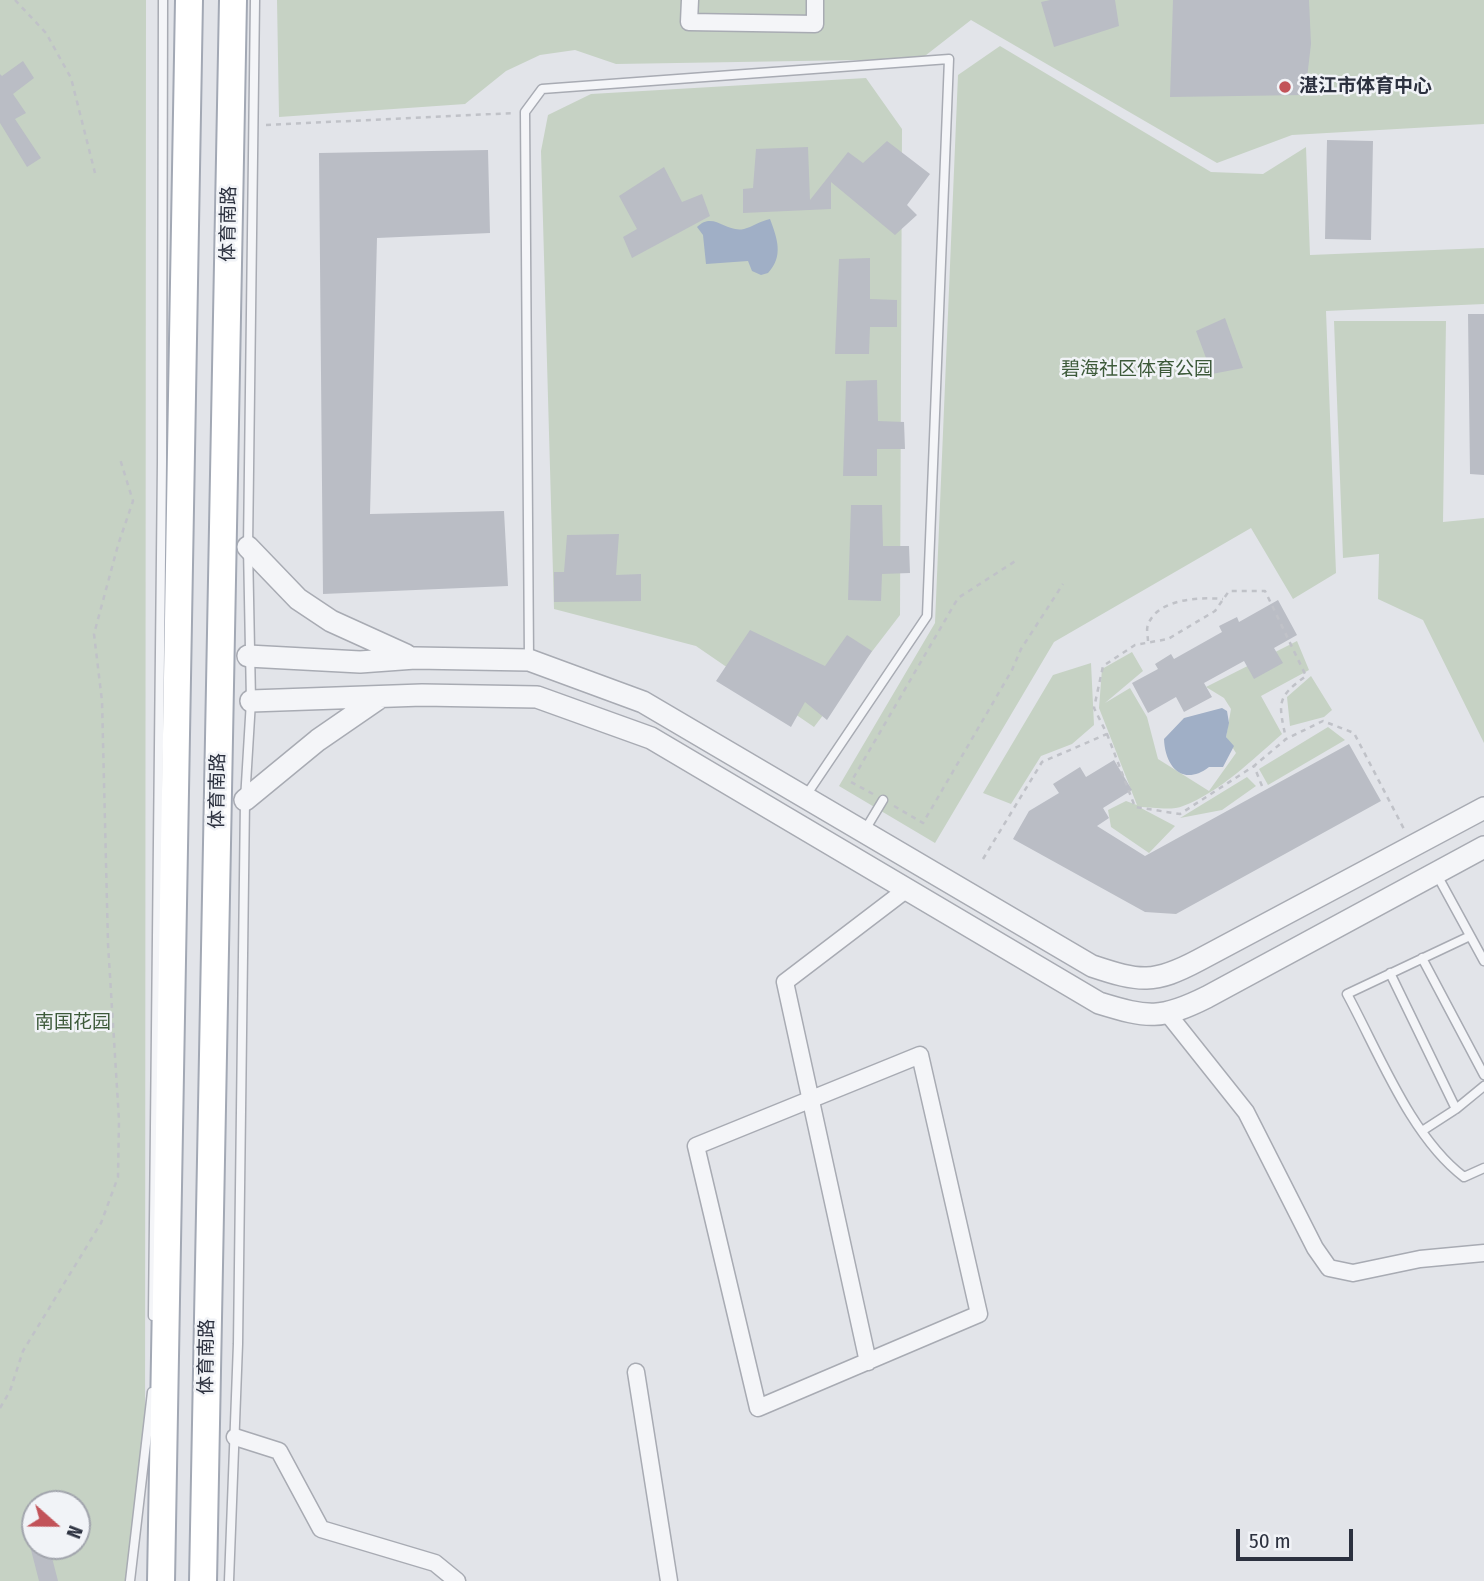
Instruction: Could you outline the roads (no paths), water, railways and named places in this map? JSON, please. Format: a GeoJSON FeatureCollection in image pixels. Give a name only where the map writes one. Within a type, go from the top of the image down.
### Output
{"type":"FeatureCollection","features":[{"type":"Feature","properties":{"kind":"main road"},"geometry":{"type":"LineString","coordinates":[[161,1581],[189,0]]}},
{"type":"Feature","properties":{"kind":"main road","name":"体育南路"},"geometry":{"type":"LineString","coordinates":[[203,1581],[233,0]]}},
{"type":"Feature","properties":{"kind":"street"},"geometry":{"type":"LineString","coordinates":[[690,0],[689,22],[815,24],[815,0]]}},
{"type":"Feature","properties":{"kind":"street"},"geometry":{"type":"LineString","coordinates":[[248,547],[298,599],[331,621],[379,646],[415,658]]}},
{"type":"Feature","properties":{"kind":"street"},"geometry":{"type":"LineString","coordinates":[[248,656],[360,662],[415,658],[529,660],[643,702],[1092,966],[1150,980],[1174,974],[1414,838],[1484,808]]}},
{"type":"Feature","properties":{"kind":"street"},"geometry":{"type":"LineString","coordinates":[[251,701],[422,695],[537,697],[588,714],[651,738],[1099,1003],[1157,1017],[1207,997],[1437,875],[1484,847]]}},
{"type":"Feature","properties":{"kind":"street"},"geometry":{"type":"LineString","coordinates":[[246,800],[318,740],[379,698]]}},
{"type":"Feature","properties":{"kind":"street"},"geometry":{"type":"LineString","coordinates":[[1414,838],[1437,875]]}},
{"type":"Feature","properties":{"kind":"street"},"geometry":{"type":"LineString","coordinates":[[868,1362],[785,982],[906,889]]}},
{"type":"Feature","properties":{"kind":"street"},"geometry":{"type":"LineString","coordinates":[[1168,1014],[1247,1112],[1315,1248],[1329,1268],[1353,1273],[1420,1259],[1484,1253]]}},
{"type":"Feature","properties":{"kind":"street"},"geometry":{"type":"LineString","coordinates":[[920,1055],[979,1314],[868,1362],[758,1408],[696,1146],[920,1055]]}},
{"type":"Feature","properties":{"kind":"street"},"geometry":{"type":"LineString","coordinates":[[636,1371],[669,1581]]}},
{"type":"Feature","properties":{"kind":"street"},"geometry":{"type":"LineString","coordinates":[[235,1437],[279,1451],[321,1529],[435,1563],[457,1581]]}},
{"type":"Feature","properties":{"kind":"lane"},"geometry":{"type":"LineString","coordinates":[[153,1324],[162,463],[163,0]]}},
{"type":"Feature","properties":{"kind":"lane"},"geometry":{"type":"LineString","coordinates":[[229,1581],[235,1437],[246,800],[251,701],[248,656],[248,547],[256,125],[255,0]]}},
{"type":"Feature","properties":{"kind":"lane"},"geometry":{"type":"LineString","coordinates":[[529,660],[525,112],[541,89],[949,59],[928,616],[805,797]]}},
{"type":"Feature","properties":{"kind":"lane"},"geometry":{"type":"LineString","coordinates":[[864,832],[883,800]]}},
{"type":"Feature","properties":{"kind":"lane"},"geometry":{"type":"LineString","coordinates":[[1437,875],[1484,961]]}},
{"type":"Feature","properties":{"kind":"lane"},"geometry":{"type":"LineString","coordinates":[[1470,936],[1347,994],[1422,1131],[1450,1167],[1464,1177],[1484,1168]]}},
{"type":"Feature","properties":{"kind":"lane"},"geometry":{"type":"LineString","coordinates":[[1422,958],[1484,1075]]}},
{"type":"Feature","properties":{"kind":"lane"},"geometry":{"type":"LineString","coordinates":[[1390,974],[1456,1109]]}},
{"type":"Feature","properties":{"kind":"lane"},"geometry":{"type":"LineString","coordinates":[[1422,1131],[1456,1109],[1484,1086]]}},
{"type":"Feature","properties":{"kind":"lane"},"geometry":{"type":"LineString","coordinates":[[131,1581],[152,1380]]}},
{"type":"Feature","properties":{"kind":"water"},"geometry":{"type":"Polygon","coordinates":[[[770,219],[778,253],[768,273],[761,275],[752,271],[748,261],[706,264],[703,235],[697,227],[709,221],[731,228],[747,228],[770,219]]]}},
{"type":"Feature","properties":{"kind":"water"},"geometry":{"type":"Polygon","coordinates":[[[1222,708],[1227,711],[1229,723],[1226,737],[1234,746],[1223,767],[1209,767],[1191,775],[1177,771],[1168,758],[1164,739],[1184,718],[1222,708]]]}},
{"type":"Feature","properties":{"kind":"place","name":"湛江市体育中心"},"geometry":{"type":"Point","coordinates":[1285,87]}},
{"type":"Feature","properties":{"kind":"park label","name":"碧海社区体育公园"},"geometry":{"type":"Point","coordinates":[1137,370]}},
{"type":"Feature","properties":{"kind":"park label","name":"南国花园"},"geometry":{"type":"Point","coordinates":[73,1023]}}]}
